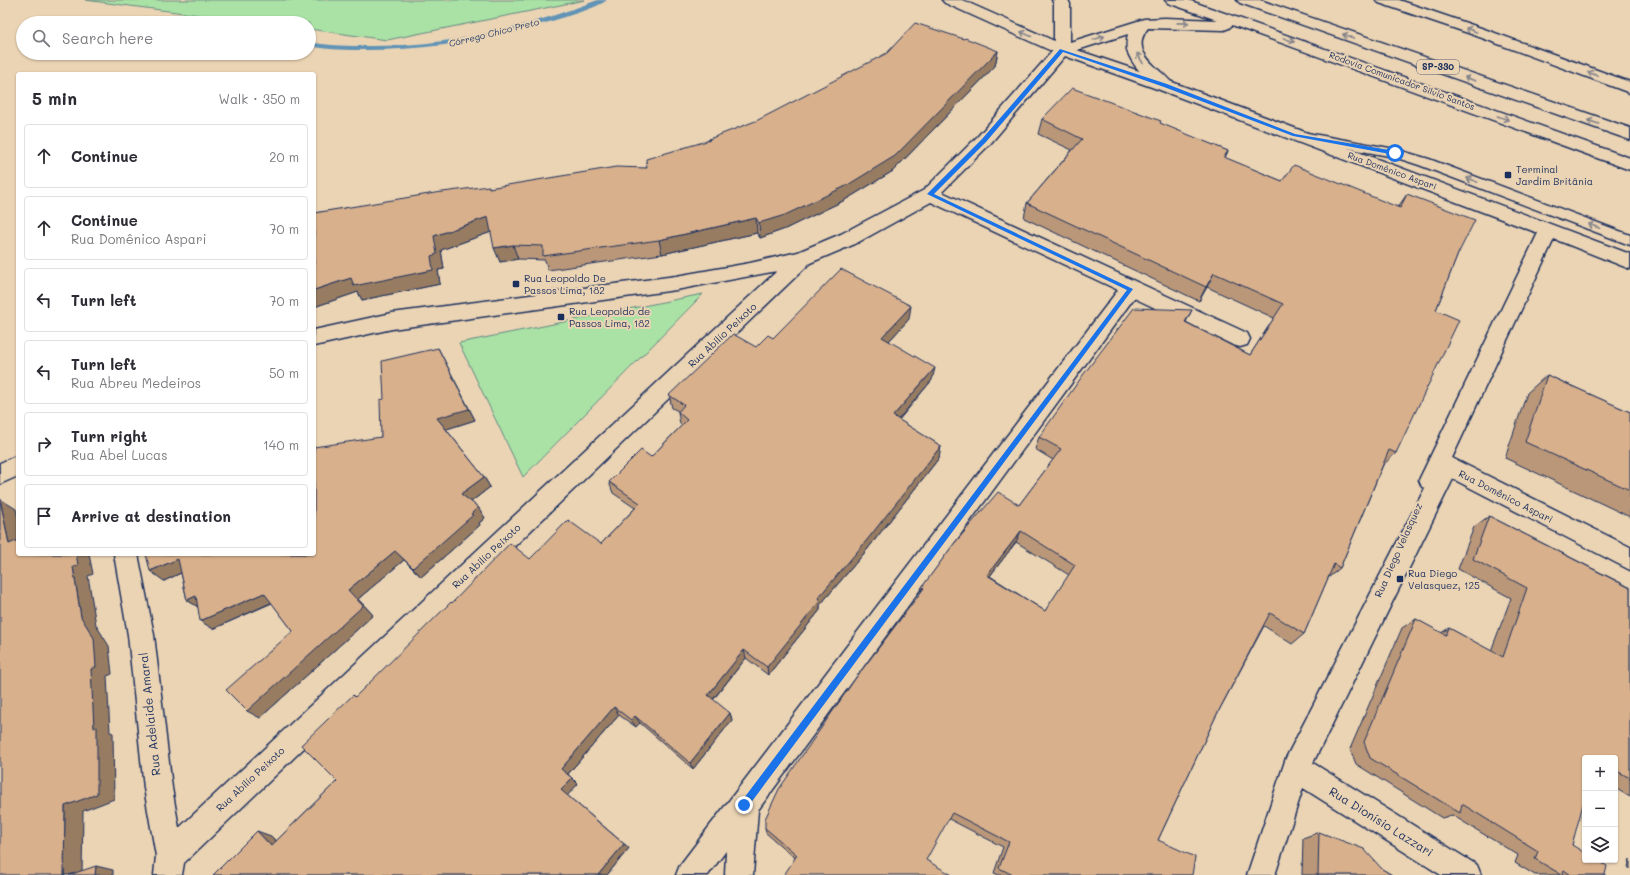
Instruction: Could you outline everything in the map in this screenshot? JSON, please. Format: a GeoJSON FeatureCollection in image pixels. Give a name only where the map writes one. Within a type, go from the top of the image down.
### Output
{"type":"FeatureCollection","features":[{"type":"Feature","properties":{"kind":"main road","name":"Rua Domênico Aspari"},"geometry":{"type":"LineString","coordinates":[[950,0],[1062,50],[1166,86],[1630,262]]}},
{"type":"Feature","properties":{"kind":"main road"},"geometry":{"type":"LineString","coordinates":[[1060,0],[1062,4],[1062,50]]}},
{"type":"Feature","properties":{"kind":"main road","name":"Rodovia Comunicador Silvio Santos"},"geometry":{"type":"LineString","coordinates":[[1173,0],[1252,27],[1630,164]]}},
{"type":"Feature","properties":{"kind":"main road","name":"SP-330"},"geometry":{"type":"LineString","coordinates":[[1245,0],[1630,134]]}},
{"type":"Feature","properties":{"kind":"main road"},"geometry":{"type":"LineString","coordinates":[[1384,0],[1486,35],[1630,88]]}},
{"type":"Feature","properties":{"kind":"main road"},"geometry":{"type":"LineString","coordinates":[[316,338],[392,320],[676,283],[750,270],[802,258],[848,239],[930,194],[984,140],[1062,50],[1144,24],[1188,23],[1252,27]]}},
{"type":"Feature","properties":{"kind":"main road"},"geometry":{"type":"LineString","coordinates":[[1144,24],[1136,35],[1135,46],[1139,59],[1148,70],[1166,86]]}},
{"type":"Feature","properties":{"kind":"main road"},"geometry":{"type":"LineString","coordinates":[[930,194],[1130,289],[1240,339]]}},
{"type":"Feature","properties":{"kind":"main road","name":"Rua Diego Velasquez"},"geometry":{"type":"LineString","coordinates":[[1260,875],[1296,768],[1384,582],[1439,460],[1549,230]]}},
{"type":"Feature","properties":{"kind":"main road","name":"Rua Abilío Peixoto"},"geometry":{"type":"LineString","coordinates":[[169,865],[802,258]]}},
{"type":"Feature","properties":{"kind":"main road"},"geometry":{"type":"LineString","coordinates":[[690,875],[1130,289]]}},
{"type":"Feature","properties":{"kind":"main road"},"geometry":{"type":"LineString","coordinates":[[0,474],[16,466]]}},
{"type":"Feature","properties":{"kind":"main road","name":"Rua Domênico Aspari"},"geometry":{"type":"LineString","coordinates":[[1296,768],[1448,466],[1630,559]]}},
{"type":"Feature","properties":{"kind":"main road","name":"Rua Adelaide Amaral"},"geometry":{"type":"LineString","coordinates":[[126,556],[141,635],[158,788],[169,865]]}},
{"type":"Feature","properties":{"kind":"main road","name":"Rua Dionísio Lazzari"},"geometry":{"type":"LineString","coordinates":[[1296,768],[1467,875]]}},
{"type":"Feature","properties":{"kind":"main road"},"geometry":{"type":"LineString","coordinates":[[739,875],[744,805]]}},
{"type":"Feature","properties":{"kind":"lane"},"geometry":{"type":"LineString","coordinates":[[1294,135],[1369,148],[1424,162],[1630,240]]}},
{"type":"Feature","properties":{"kind":"green space"},"geometry":{"type":"Polygon","coordinates":[[[85,0],[585,0],[387,40],[316,30],[316,16],[206,16],[85,0]]]}},
{"type":"Feature","properties":{"kind":"green space"},"geometry":{"type":"Polygon","coordinates":[[[703,294],[523,477],[459,343],[703,294]]]}},
{"type":"Feature","properties":{"kind":"building"},"geometry":{"type":"Polygon","coordinates":[[[915,23],[964,39],[965,38],[998,51],[895,156],[846,186],[785,215],[759,223],[756,218],[659,240],[543,256],[543,246],[513,245],[494,248],[488,217],[434,236],[437,254],[431,256],[433,270],[354,286],[351,278],[316,289],[316,213],[435,193],[489,186],[489,188],[616,167],[647,168],[646,159],[710,140],[709,139],[758,120],[887,53],[915,23]]]}},
{"type":"Feature","properties":{"kind":"building"},"geometry":{"type":"Polygon","coordinates":[[[1072,88],[1161,121],[1160,123],[1228,151],[1224,157],[1282,181],[1294,165],[1400,208],[1407,194],[1475,220],[1458,254],[1436,310],[1459,320],[1396,453],[1389,450],[1340,568],[1334,564],[1304,634],[1270,613],[1215,718],[1158,840],[1195,857],[1192,875],[1013,875],[999,868],[1009,842],[952,813],[926,860],[952,875],[784,875],[797,855],[765,828],[765,819],[779,789],[855,679],[924,588],[922,587],[953,545],[998,492],[1019,505],[1061,449],[1039,437],[1083,375],[1134,308],[1192,310],[1185,322],[1250,355],[1283,304],[1214,273],[1206,287],[1027,203],[1082,139],[1042,119],[1072,88]],[[1021,531],[987,575],[1045,611],[1075,565],[1021,531]]]}},
{"type":"Feature","properties":{"kind":"building"},"geometry":{"type":"Polygon","coordinates":[[[841,269],[911,306],[882,337],[935,368],[893,416],[941,446],[867,540],[818,598],[820,601],[767,667],[744,650],[708,695],[730,713],[690,763],[635,716],[631,720],[614,707],[561,769],[572,778],[561,790],[624,844],[598,875],[213,875],[257,831],[271,846],[337,781],[301,745],[353,695],[355,697],[451,602],[452,603],[510,543],[530,559],[568,520],[601,544],[640,503],[609,482],[641,450],[651,457],[687,420],[678,412],[684,405],[669,395],[733,334],[756,347],[768,335],[773,338],[841,269]]]}},
{"type":"Feature","properties":{"kind":"building"},"geometry":{"type":"Polygon","coordinates":[[[438,348],[469,409],[437,418],[484,477],[461,494],[478,507],[471,514],[473,515],[413,568],[395,551],[348,590],[363,606],[247,711],[226,690],[293,631],[264,593],[200,621],[196,596],[187,600],[178,559],[150,571],[146,556],[316,556],[316,447],[381,437],[380,400],[384,399],[382,361],[438,348]]]}},
{"type":"Feature","properties":{"kind":"building"},"geometry":{"type":"Polygon","coordinates":[[[1547,375],[1630,412],[1630,490],[1525,442],[1547,375]]]}},
{"type":"Feature","properties":{"kind":"building"},"geometry":{"type":"Polygon","coordinates":[[[0,499],[9,544],[16,541],[16,556],[76,556],[78,565],[73,567],[81,617],[94,638],[96,667],[91,669],[94,728],[97,727],[97,794],[65,806],[64,875],[0,875],[0,499]]]}},
{"type":"Feature","properties":{"kind":"building"},"geometry":{"type":"Polygon","coordinates":[[[1489,516],[1630,588],[1630,778],[1618,772],[1618,755],[1582,755],[1582,808],[1572,845],[1582,851],[1582,863],[1602,863],[1607,866],[1605,875],[1571,875],[1564,870],[1562,875],[1535,859],[1538,851],[1462,804],[1460,813],[1370,758],[1364,742],[1416,619],[1446,635],[1449,628],[1503,657],[1527,588],[1473,559],[1489,516]]]}},
{"type":"Feature","properties":{"kind":"building"},"geometry":{"type":"Polygon","coordinates":[[[1319,832],[1364,849],[1382,869],[1392,875],[1318,875],[1319,832]]]}},
{"type":"Feature","properties":{"kind":"building"},"geometry":{"type":"Polygon","coordinates":[[[96,866],[95,875],[69,875],[96,866]]]}},
{"type":"Feature","properties":{"kind":"waterway","name":"Córrego Chico Preto"},"geometry":{"type":"LineString","coordinates":[[316,45],[333,48],[389,48],[452,42],[514,30],[604,0]]}},
{"type":"Feature","properties":{"kind":"place","name":"Terminal Jardim Britânia"},"geometry":{"type":"Point","coordinates":[1508,175]}},
{"type":"Feature","properties":{"kind":"place","name":"Rua Leopoldo De Passos Lima, 182"},"geometry":{"type":"Point","coordinates":[516,284]}},
{"type":"Feature","properties":{"kind":"place","name":"Rua Leopoldo de Passos Lima, 182"},"geometry":{"type":"Point","coordinates":[561,317]}},
{"type":"Feature","properties":{"kind":"place","name":"Rua Diego Velasquez, 125"},"geometry":{"type":"Point","coordinates":[1400,579]}},
{"type":"Feature","properties":{"kind":"route"},"geometry":{"type":"LineString","coordinates":[[744,805],[1130,289],[930,194],[984,140],[1062,50],[1166,86],[1294,135],[1395,153]]}}]}
